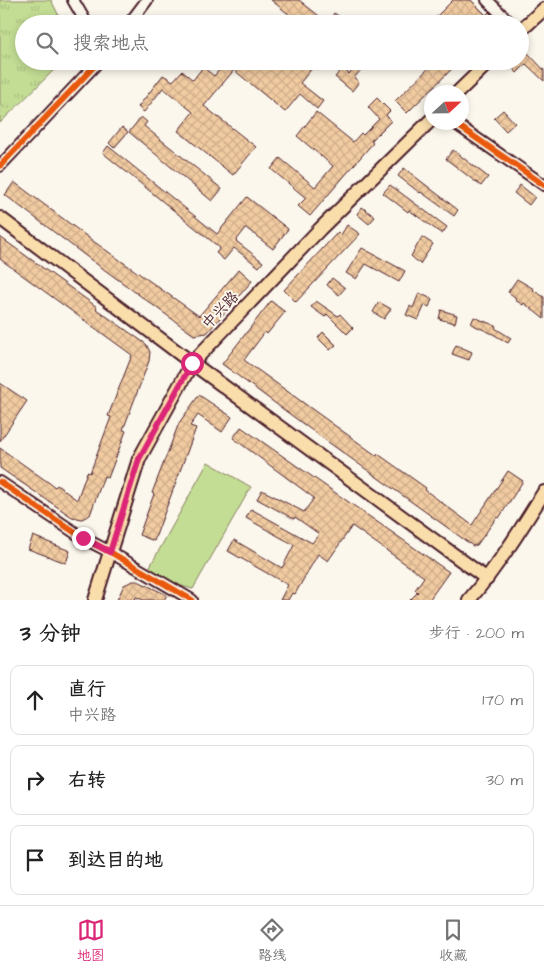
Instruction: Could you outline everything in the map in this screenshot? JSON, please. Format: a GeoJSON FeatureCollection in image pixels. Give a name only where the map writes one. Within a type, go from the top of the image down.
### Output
{"type":"FeatureCollection","features":[{"type":"Feature","properties":{"kind":"main road"},"geometry":{"type":"LineString","coordinates":[[529,23],[544,9]]}},
{"type":"Feature","properties":{"kind":"main road"},"geometry":{"type":"LineString","coordinates":[[465,85],[481,70]]}},
{"type":"Feature","properties":{"kind":"main road","name":"中兴路"},"geometry":{"type":"LineString","coordinates":[[95,600],[139,459],[192,363],[320,229],[424,127]]}},
{"type":"Feature","properties":{"kind":"main road"},"geometry":{"type":"LineString","coordinates":[[0,218],[192,363],[487,580]]}},
{"type":"Feature","properties":{"kind":"main road"},"geometry":{"type":"LineString","coordinates":[[469,600],[487,580],[544,492]]}},
{"type":"Feature","properties":{"kind":"street"},"geometry":{"type":"LineString","coordinates":[[73,0],[82,15]]}},
{"type":"Feature","properties":{"kind":"street"},"geometry":{"type":"LineString","coordinates":[[135,15],[146,0]]}},
{"type":"Feature","properties":{"kind":"street"},"geometry":{"type":"LineString","coordinates":[[487,0],[502,15]]}},
{"type":"Feature","properties":{"kind":"street"},"geometry":{"type":"LineString","coordinates":[[0,166],[91,70]]}},
{"type":"Feature","properties":{"kind":"street"},"geometry":{"type":"LineString","coordinates":[[465,130],[544,185]]}},
{"type":"Feature","properties":{"kind":"street"},"geometry":{"type":"LineString","coordinates":[[0,482],[83,538],[192,600]]}},
{"type":"Feature","properties":{"kind":"green space"},"geometry":{"type":"Polygon","coordinates":[[[0,0],[51,0],[58,15],[15,15],[15,70],[54,70],[0,123],[0,0]]]}},
{"type":"Feature","properties":{"kind":"green space"},"geometry":{"type":"Polygon","coordinates":[[[208,462],[251,487],[193,589],[177,585],[148,570],[208,462]]]}},
{"type":"Feature","properties":{"kind":"building"},"geometry":{"type":"Polygon","coordinates":[[[271,0],[299,0],[318,15],[290,15],[271,0]]]}},
{"type":"Feature","properties":{"kind":"building"},"geometry":{"type":"Polygon","coordinates":[[[453,0],[471,0],[486,15],[438,15],[453,0]]]}},
{"type":"Feature","properties":{"kind":"building"},"geometry":{"type":"Polygon","coordinates":[[[529,54],[544,70],[544,81],[529,67],[529,54]]]}},
{"type":"Feature","properties":{"kind":"building"},"geometry":{"type":"Polygon","coordinates":[[[201,70],[207,70],[214,76],[219,70],[234,70],[204,106],[256,147],[233,175],[178,131],[193,112],[163,88],[144,112],[138,107],[163,75],[173,81],[182,71],[193,80],[201,70]]]}},
{"type":"Feature","properties":{"kind":"building"},"geometry":{"type":"Polygon","coordinates":[[[234,70],[311,70],[300,83],[323,101],[317,109],[300,94],[285,112],[234,70]]]}},
{"type":"Feature","properties":{"kind":"building"},"geometry":{"type":"Polygon","coordinates":[[[341,70],[345,70],[349,74],[353,70],[361,70],[354,78],[359,82],[352,91],[335,77],[341,70]]]}},
{"type":"Feature","properties":{"kind":"building"},"geometry":{"type":"Polygon","coordinates":[[[427,70],[451,70],[436,85],[424,85],[424,96],[407,113],[395,101],[427,70]]]}},
{"type":"Feature","properties":{"kind":"building"},"geometry":{"type":"Polygon","coordinates":[[[377,98],[390,111],[386,115],[391,121],[371,141],[373,143],[310,216],[298,206],[306,198],[271,169],[280,158],[315,187],[333,166],[297,136],[316,112],[353,142],[379,119],[368,107],[377,98]]]}},
{"type":"Feature","properties":{"kind":"building"},"geometry":{"type":"Polygon","coordinates":[[[503,110],[515,123],[506,131],[494,118],[503,110]]]}},
{"type":"Feature","properties":{"kind":"building"},"geometry":{"type":"Polygon","coordinates":[[[141,117],[147,122],[144,126],[222,189],[212,201],[129,132],[141,117]]]}},
{"type":"Feature","properties":{"kind":"building"},"geometry":{"type":"Polygon","coordinates":[[[122,127],[128,132],[114,148],[109,143],[122,127]]]}},
{"type":"Feature","properties":{"kind":"building"},"geometry":{"type":"Polygon","coordinates":[[[108,146],[217,234],[247,197],[288,229],[273,249],[246,228],[236,241],[263,262],[259,267],[234,248],[224,260],[216,253],[220,248],[103,153],[108,146]]]}},
{"type":"Feature","properties":{"kind":"building"},"geometry":{"type":"Polygon","coordinates":[[[453,150],[488,177],[481,186],[446,159],[453,150]]]}},
{"type":"Feature","properties":{"kind":"building"},"geometry":{"type":"Polygon","coordinates":[[[404,168],[458,210],[454,216],[398,176],[404,168]]]}},
{"type":"Feature","properties":{"kind":"building"},"geometry":{"type":"Polygon","coordinates":[[[14,182],[199,316],[239,269],[252,281],[207,333],[194,335],[5,195],[14,182]]]}},
{"type":"Feature","properties":{"kind":"building"},"geometry":{"type":"Polygon","coordinates":[[[390,185],[447,227],[442,234],[383,193],[390,185]]]}},
{"type":"Feature","properties":{"kind":"building"},"geometry":{"type":"Polygon","coordinates":[[[520,185],[535,197],[529,205],[514,193],[520,185]]]}},
{"type":"Feature","properties":{"kind":"building"},"geometry":{"type":"Polygon","coordinates":[[[362,207],[375,217],[369,224],[357,214],[362,207]]]}},
{"type":"Feature","properties":{"kind":"building"},"geometry":{"type":"Polygon","coordinates":[[[347,225],[360,234],[296,302],[284,290],[338,232],[341,235],[347,225]]]}},
{"type":"Feature","properties":{"kind":"building"},"geometry":{"type":"Polygon","coordinates":[[[0,237],[146,344],[150,352],[149,361],[123,430],[126,431],[108,478],[104,476],[90,515],[82,519],[72,517],[0,468],[0,448],[55,487],[57,485],[77,500],[87,472],[90,473],[111,417],[108,416],[132,355],[0,259],[0,237]]]}},
{"type":"Feature","properties":{"kind":"building"},"geometry":{"type":"Polygon","coordinates":[[[422,237],[433,244],[420,264],[411,256],[422,237]]]}},
{"type":"Feature","properties":{"kind":"building"},"geometry":{"type":"Polygon","coordinates":[[[362,248],[405,271],[399,282],[366,264],[356,279],[346,273],[362,248]]]}},
{"type":"Feature","properties":{"kind":"building"},"geometry":{"type":"Polygon","coordinates":[[[332,278],[345,288],[339,295],[327,285],[332,278]]]}},
{"type":"Feature","properties":{"kind":"building"},"geometry":{"type":"Polygon","coordinates":[[[517,279],[544,297],[544,319],[524,303],[523,305],[515,300],[516,298],[508,292],[517,279]]]}},
{"type":"Feature","properties":{"kind":"building"},"geometry":{"type":"Polygon","coordinates":[[[419,293],[432,299],[429,307],[425,305],[418,320],[406,315],[410,306],[413,308],[419,293]]]}},
{"type":"Feature","properties":{"kind":"building"},"geometry":{"type":"Polygon","coordinates":[[[271,301],[285,312],[267,334],[265,332],[244,360],[377,456],[378,454],[426,488],[425,490],[472,525],[508,471],[523,481],[499,518],[497,517],[477,545],[473,546],[222,364],[271,301]]]}},
{"type":"Feature","properties":{"kind":"building"},"geometry":{"type":"Polygon","coordinates":[[[316,301],[338,316],[340,314],[353,328],[347,334],[327,314],[325,317],[311,307],[316,301]]]}},
{"type":"Feature","properties":{"kind":"building"},"geometry":{"type":"Polygon","coordinates":[[[379,302],[391,309],[384,319],[373,312],[379,302]]]}},
{"type":"Feature","properties":{"kind":"building"},"geometry":{"type":"Polygon","coordinates":[[[441,310],[457,315],[455,323],[439,319],[441,310]]]}},
{"type":"Feature","properties":{"kind":"building"},"geometry":{"type":"Polygon","coordinates":[[[474,317],[496,326],[495,328],[511,338],[508,343],[471,324],[474,317]]]}},
{"type":"Feature","properties":{"kind":"building"},"geometry":{"type":"Polygon","coordinates":[[[323,332],[336,345],[330,350],[318,338],[323,332]]]}},
{"type":"Feature","properties":{"kind":"building"},"geometry":{"type":"Polygon","coordinates":[[[456,345],[472,352],[469,360],[452,354],[456,345]]]}},
{"type":"Feature","properties":{"kind":"building"},"geometry":{"type":"Polygon","coordinates":[[[0,383],[27,401],[0,441],[0,383]]]}},
{"type":"Feature","properties":{"kind":"building"},"geometry":{"type":"Polygon","coordinates":[[[199,395],[232,417],[222,432],[198,415],[190,426],[196,428],[154,541],[139,535],[154,494],[152,493],[179,423],[199,395]]]}},
{"type":"Feature","properties":{"kind":"building"},"geometry":{"type":"Polygon","coordinates":[[[241,427],[449,572],[429,600],[410,600],[418,592],[415,590],[424,577],[352,526],[328,561],[318,554],[295,594],[292,593],[288,600],[280,600],[288,585],[228,551],[234,540],[282,568],[294,545],[246,518],[251,509],[312,543],[319,534],[295,517],[294,519],[257,499],[262,490],[304,512],[314,498],[233,438],[241,427]]]}},
{"type":"Feature","properties":{"kind":"building"},"geometry":{"type":"Polygon","coordinates":[[[33,536],[70,551],[66,563],[28,549],[33,536]]]}},
{"type":"Feature","properties":{"kind":"building"},"geometry":{"type":"Polygon","coordinates":[[[138,581],[167,595],[164,600],[143,600],[136,597],[135,600],[117,600],[124,585],[138,581]]]}},
{"type":"Feature","properties":{"kind":"cycle path"},"geometry":{"type":"LineString","coordinates":[[0,166],[91,70]]}},
{"type":"Feature","properties":{"kind":"cycle path"},"geometry":{"type":"LineString","coordinates":[[465,130],[544,185]]}},
{"type":"Feature","properties":{"kind":"cycle path"},"geometry":{"type":"LineString","coordinates":[[0,482],[83,538],[192,600]]}},
{"type":"Feature","properties":{"kind":"route"},"geometry":{"type":"LineString","coordinates":[[83,538],[110,552],[139,459],[192,363]]}}]}
